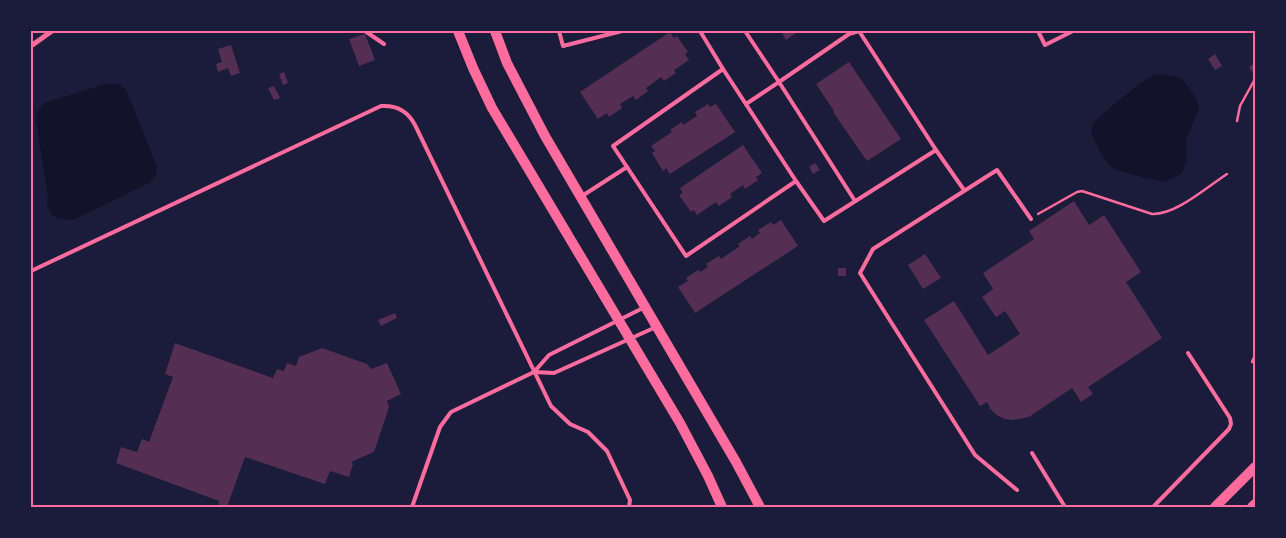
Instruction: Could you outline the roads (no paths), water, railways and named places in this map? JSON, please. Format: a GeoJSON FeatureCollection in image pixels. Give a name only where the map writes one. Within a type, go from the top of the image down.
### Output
{"type":"FeatureCollection","features":[{"type":"Feature","properties":{"kind":"main road"},"geometry":{"type":"LineString","coordinates":[[458,31],[492,108],[680,423],[722,507]]}},
{"type":"Feature","properties":{"kind":"main road"},"geometry":{"type":"LineString","coordinates":[[495,31],[507,63],[521,91],[580,197],[736,462],[760,507]]}},
{"type":"Feature","properties":{"kind":"main road"},"geometry":{"type":"LineString","coordinates":[[1215,507],[1255,467]]}},
{"type":"Feature","properties":{"kind":"street"},"geometry":{"type":"LineString","coordinates":[[31,46],[52,31]]}},
{"type":"Feature","properties":{"kind":"lane"},"geometry":{"type":"LineString","coordinates":[[365,31],[384,44]]}},
{"type":"Feature","properties":{"kind":"lane"},"geometry":{"type":"LineString","coordinates":[[559,31],[564,46],[622,31]]}},
{"type":"Feature","properties":{"kind":"lane"},"geometry":{"type":"LineString","coordinates":[[700,31],[796,181],[824,221],[936,150]]}},
{"type":"Feature","properties":{"kind":"lane"},"geometry":{"type":"LineString","coordinates":[[745,31],[855,201]]}},
{"type":"Feature","properties":{"kind":"lane"},"geometry":{"type":"LineString","coordinates":[[746,104],[849,34],[859,31],[964,190]]}},
{"type":"Feature","properties":{"kind":"lane"},"geometry":{"type":"LineString","coordinates":[[1038,31],[1045,45],[1073,31]]}},
{"type":"Feature","properties":{"kind":"lane"},"geometry":{"type":"LineString","coordinates":[[723,69],[613,146],[686,256],[796,181]]}},
{"type":"Feature","properties":{"kind":"lane"},"geometry":{"type":"LineString","coordinates":[[31,271],[381,106],[390,106],[404,111],[412,120],[551,406],[570,424],[588,432],[606,452],[630,500],[629,507]]}},
{"type":"Feature","properties":{"kind":"lane"},"geometry":{"type":"LineString","coordinates":[[580,197],[627,167]]}},
{"type":"Feature","properties":{"kind":"lane"},"geometry":{"type":"LineString","coordinates":[[1017,490],[976,455],[860,273],[873,249],[997,170],[1031,219]]}},
{"type":"Feature","properties":{"kind":"lane"},"geometry":{"type":"LineString","coordinates":[[412,507],[440,428],[451,412],[534,372],[549,355],[645,307]]}},
{"type":"Feature","properties":{"kind":"lane"},"geometry":{"type":"LineString","coordinates":[[534,372],[554,372],[656,327]]}},
{"type":"Feature","properties":{"kind":"lane"},"geometry":{"type":"LineString","coordinates":[[1153,507],[1229,429],[1231,424],[1230,418],[1188,353]]}},
{"type":"Feature","properties":{"kind":"lane"},"geometry":{"type":"LineString","coordinates":[[1032,453],[1065,507]]}}]}
